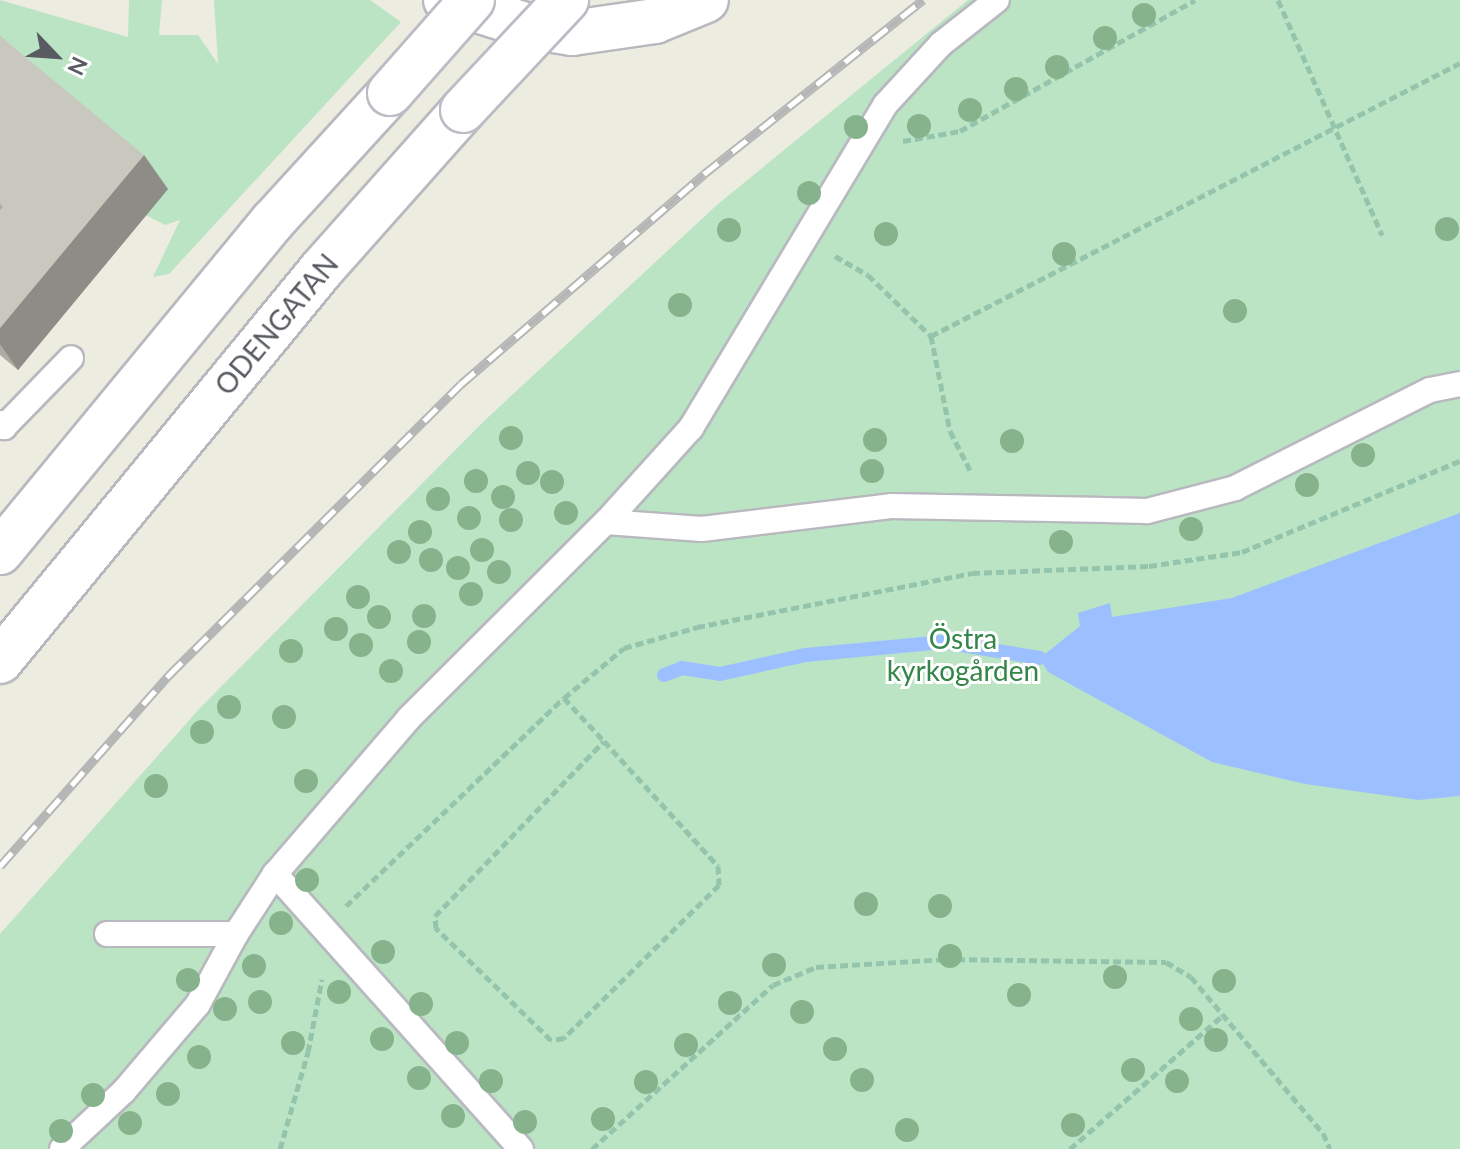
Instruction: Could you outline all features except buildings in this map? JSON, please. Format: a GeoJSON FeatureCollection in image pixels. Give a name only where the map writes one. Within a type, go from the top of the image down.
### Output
{"type":"FeatureCollection","features":[{"type":"Feature","properties":{"kind":"main road"},"geometry":{"type":"LineString","coordinates":[[446,0],[528,26],[572,33],[655,21],[706,0]]}},
{"type":"Feature","properties":{"kind":"main road"},"geometry":{"type":"LineString","coordinates":[[0,552],[273,221],[472,0]]}},
{"type":"Feature","properties":{"kind":"main road","name":"ODENGATAN"},"geometry":{"type":"LineString","coordinates":[[0,661],[149,474],[463,110],[566,0]]}},
{"type":"Feature","properties":{"kind":"lane"},"geometry":{"type":"LineString","coordinates":[[62,1149],[124,1091],[198,1004],[236,934],[275,874],[409,718],[606,522],[691,428],[885,105],[941,44],[997,0]]}},
{"type":"Feature","properties":{"kind":"lane"},"geometry":{"type":"LineString","coordinates":[[0,423],[4,427],[71,358]]}},
{"type":"Feature","properties":{"kind":"lane"},"geometry":{"type":"LineString","coordinates":[[606,522],[702,529],[891,506],[1147,511],[1235,488],[1430,390],[1460,384]]}},
{"type":"Feature","properties":{"kind":"lane"},"geometry":{"type":"LineString","coordinates":[[275,874],[521,1149]]}},
{"type":"Feature","properties":{"kind":"lane"},"geometry":{"type":"LineString","coordinates":[[107,934],[236,934]]}},
{"type":"Feature","properties":{"kind":"path"},"geometry":{"type":"LineString","coordinates":[[864,139],[901,142],[960,131],[1195,0]]}},
{"type":"Feature","properties":{"kind":"path"},"geometry":{"type":"LineString","coordinates":[[1278,0],[1382,235]]}},
{"type":"Feature","properties":{"kind":"path"},"geometry":{"type":"LineString","coordinates":[[931,336],[1460,63]]}},
{"type":"Feature","properties":{"kind":"path"},"geometry":{"type":"LineString","coordinates":[[806,241],[868,275],[931,336],[959,456],[1002,507]]}},
{"type":"Feature","properties":{"kind":"path"},"geometry":{"type":"LineString","coordinates":[[280,1149],[308,1052],[325,930],[564,698],[624,648],[697,627],[972,573],[1149,566],[1242,552],[1460,461]]}},
{"type":"Feature","properties":{"kind":"path"},"geometry":{"type":"LineString","coordinates":[[564,698],[604,741],[718,866],[719,885],[564,1038],[551,1040],[436,928],[435,916],[604,741]]}},
{"type":"Feature","properties":{"kind":"path"},"geometry":{"type":"LineString","coordinates":[[592,1149],[773,985],[816,967],[945,959],[1166,962],[1191,977],[1323,1133],[1330,1149]]}},
{"type":"Feature","properties":{"kind":"path"},"geometry":{"type":"LineString","coordinates":[[1070,1149],[1223,1015]]}},
{"type":"Feature","properties":{"kind":"green space"},"geometry":{"type":"Polygon","coordinates":[[[0,0],[128,37],[129,0],[162,0],[159,35],[198,35],[218,64],[214,0],[370,0],[401,22],[169,274],[153,277],[180,220],[165,225],[146,215],[0,50],[0,0]]]}},
{"type":"Feature","properties":{"kind":"green space","name":"Östra kyrkogården"},"geometry":{"type":"Polygon","coordinates":[[[968,0],[1460,0],[1460,1149],[0,1149],[0,934],[200,708],[483,422],[718,204],[968,0]]]}},
{"type":"Feature","properties":{"kind":"water"},"geometry":{"type":"Polygon","coordinates":[[[1460,513],[1460,796],[1418,800],[1305,784],[1212,762],[1048,672],[1040,658],[1080,626],[1078,613],[1110,603],[1112,617],[1232,598],[1460,513]]]}},
{"type":"Feature","properties":{"kind":"waterway"},"geometry":{"type":"LineString","coordinates":[[664,675],[682,668],[720,674],[806,655],[943,642],[1040,658]]}},
{"type":"Feature","properties":{"kind":"railway"},"geometry":{"type":"LineString","coordinates":[[0,866],[169,675],[461,384],[704,174],[923,0]]}}]}
